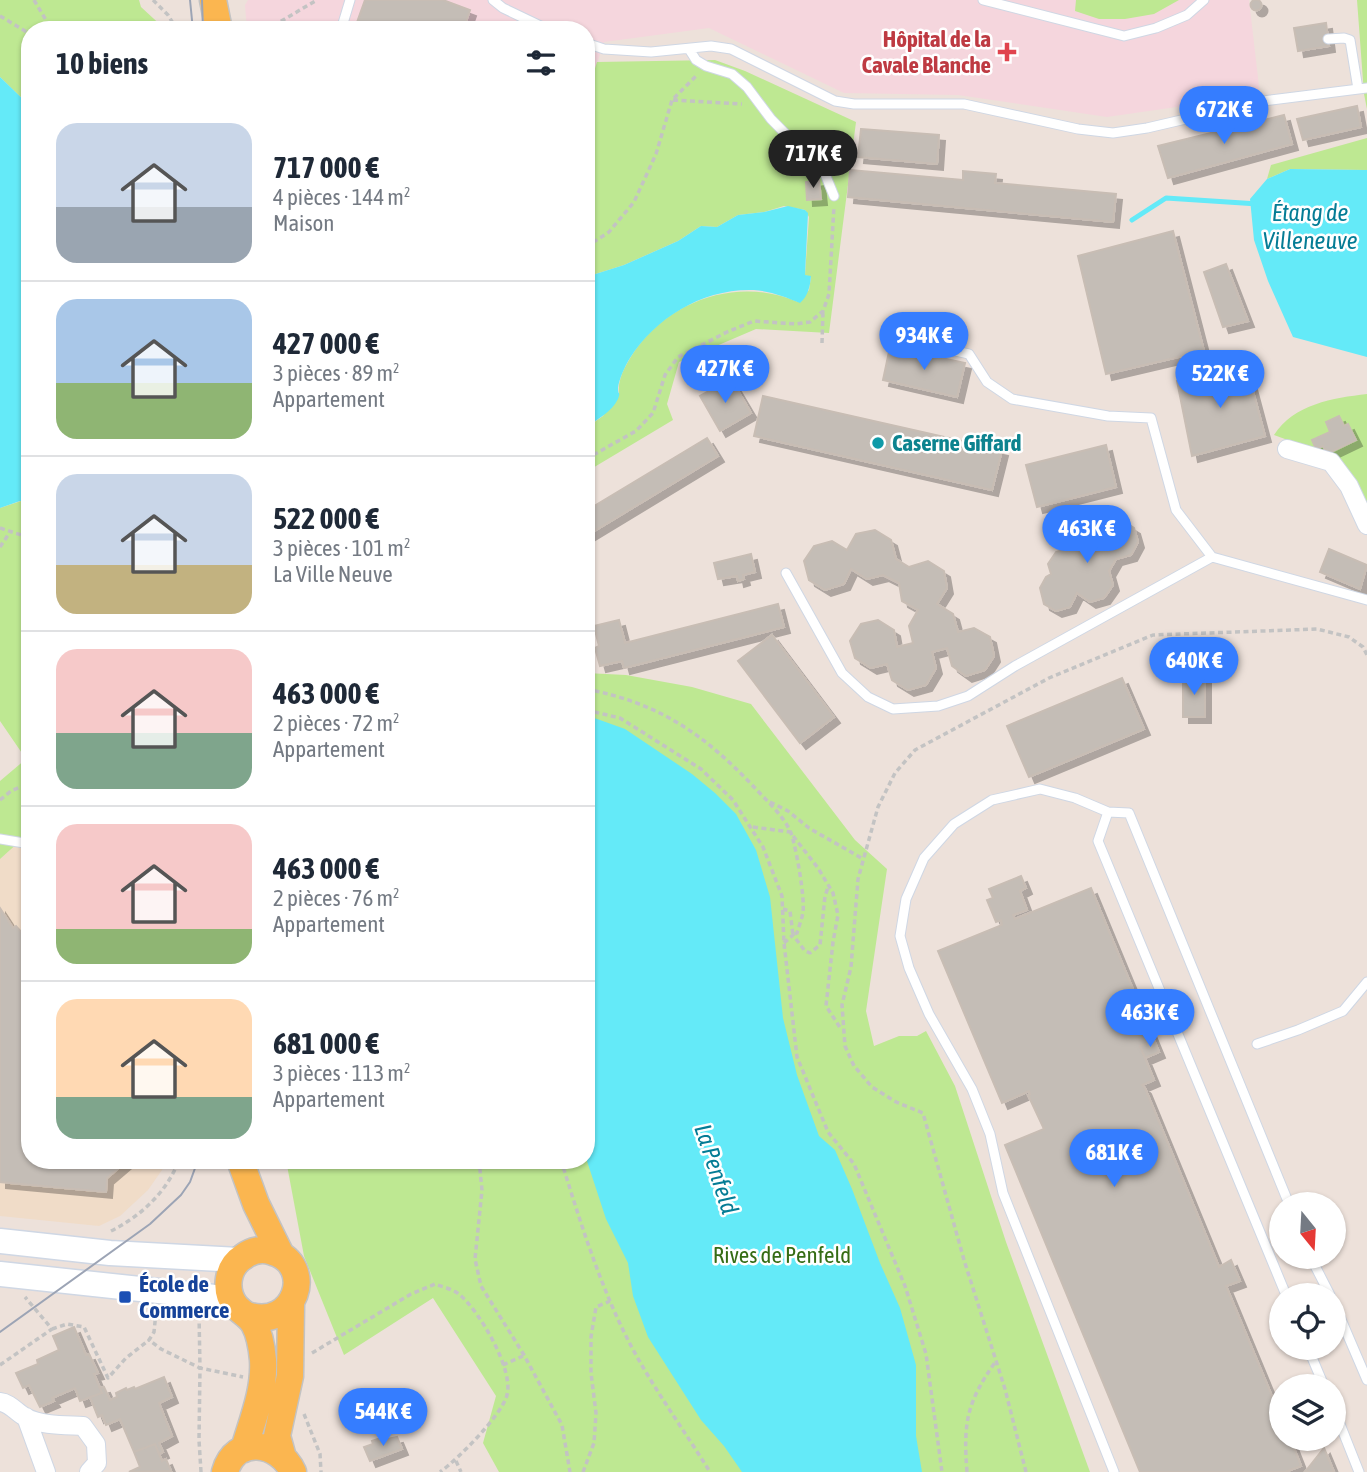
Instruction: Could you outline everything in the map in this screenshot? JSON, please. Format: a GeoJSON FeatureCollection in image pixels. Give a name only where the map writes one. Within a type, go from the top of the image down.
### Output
{"type":"FeatureCollection","features":[{"type":"Feature","properties":{"kind":"main road"},"geometry":{"type":"LineString","coordinates":[[213,0],[217,21]]}},
{"type":"Feature","properties":{"kind":"main road"},"geometry":{"type":"LineString","coordinates":[[241,1309],[266,1319],[276,1316],[291,1303],[296,1294],[295,1272],[281,1255],[243,1169]]}},
{"type":"Feature","properties":{"kind":"main road"},"geometry":{"type":"LineString","coordinates":[[243,1169],[250,1224],[242,1257],[229,1276],[230,1295],[254,1324],[263,1360],[256,1412],[244,1449]]}},
{"type":"Feature","properties":{"kind":"main road"},"geometry":{"type":"LineString","coordinates":[[242,1257],[263,1250],[281,1255]]}},
{"type":"Feature","properties":{"kind":"main road"},"geometry":{"type":"LineString","coordinates":[[287,1463],[277,1436],[290,1376],[291,1303]]}},
{"type":"Feature","properties":{"kind":"main road"},"geometry":{"type":"LineString","coordinates":[[225,1472],[234,1456],[244,1449],[263,1446],[287,1463]]}},
{"type":"Feature","properties":{"kind":"street"},"geometry":{"type":"LineString","coordinates":[[1287,449],[1331,463],[1349,486],[1367,525]]}},
{"type":"Feature","properties":{"kind":"street"},"geometry":{"type":"LineString","coordinates":[[0,1241],[110,1253],[242,1257]]}},
{"type":"Feature","properties":{"kind":"street"},"geometry":{"type":"LineString","coordinates":[[12,1276],[224,1298],[241,1309]]}},
{"type":"Feature","properties":{"kind":"street"},"geometry":{"type":"LineString","coordinates":[[0,1402],[5,1402],[26,1417],[42,1423],[83,1426],[96,1444],[97,1463],[89,1472]]}},
{"type":"Feature","properties":{"kind":"street"},"geometry":{"type":"LineString","coordinates":[[26,1417],[47,1472]]}},
{"type":"Feature","properties":{"kind":"lane"},"geometry":{"type":"LineString","coordinates":[[344,21],[350,0]]}},
{"type":"Feature","properties":{"kind":"lane"},"geometry":{"type":"LineString","coordinates":[[493,0],[530,21]]}},
{"type":"Feature","properties":{"kind":"lane"},"geometry":{"type":"LineString","coordinates":[[983,0],[1124,36],[1156,28],[1188,15],[1204,0]]}},
{"type":"Feature","properties":{"kind":"lane"},"geometry":{"type":"LineString","coordinates":[[595,46],[651,52],[731,48],[835,101],[854,104],[964,104],[1078,129],[1113,133],[1147,128],[1263,101],[1363,88],[1350,40],[1328,39]]}},
{"type":"Feature","properties":{"kind":"lane"},"geometry":{"type":"LineString","coordinates":[[689,49],[696,61],[732,74],[747,87],[771,120],[825,174],[834,196]]}},
{"type":"Feature","properties":{"kind":"lane"},"geometry":{"type":"LineString","coordinates":[[893,337],[969,354],[987,382],[1012,399],[1108,416],[1151,418],[1176,510],[1212,557],[1367,600]]}},
{"type":"Feature","properties":{"kind":"lane"},"geometry":{"type":"LineString","coordinates":[[786,573],[842,673],[868,697],[893,709],[939,706],[968,696],[1015,666],[1212,557]]}},
{"type":"Feature","properties":{"kind":"lane"},"geometry":{"type":"LineString","coordinates":[[1114,1472],[1003,1193],[990,1133],[972,1089],[929,1014],[909,968],[900,936],[906,899],[924,858],[954,824],[992,800],[1040,789],[1074,798],[1108,812],[1129,813],[1284,1192]]}},
{"type":"Feature","properties":{"kind":"lane"},"geometry":{"type":"LineString","coordinates":[[1108,812],[1098,841],[1281,1283]]}},
{"type":"Feature","properties":{"kind":"lane"},"geometry":{"type":"LineString","coordinates":[[0,839],[21,842]]}},
{"type":"Feature","properties":{"kind":"lane"},"geometry":{"type":"LineString","coordinates":[[1257,1044],[1343,1011],[1367,982]]}},
{"type":"Feature","properties":{"kind":"lane"},"geometry":{"type":"LineString","coordinates":[[1346,1331],[1367,1380]]}},
{"type":"Feature","properties":{"kind":"lane"},"geometry":{"type":"LineString","coordinates":[[1346,1438],[1360,1472]]}},
{"type":"Feature","properties":{"kind":"path"},"geometry":{"type":"LineString","coordinates":[[34,0],[47,21]]}},
{"type":"Feature","properties":{"kind":"path"},"geometry":{"type":"LineString","coordinates":[[153,0],[171,21]]}},
{"type":"Feature","properties":{"kind":"path"},"geometry":{"type":"LineString","coordinates":[[281,21],[317,0]]}},
{"type":"Feature","properties":{"kind":"path"},"geometry":{"type":"LineString","coordinates":[[0,16],[21,29]]}},
{"type":"Feature","properties":{"kind":"path"},"geometry":{"type":"LineString","coordinates":[[595,241],[609,232],[634,202],[656,153],[672,100],[706,66]]}},
{"type":"Feature","properties":{"kind":"path"},"geometry":{"type":"LineString","coordinates":[[672,100],[747,104],[758,102]]}},
{"type":"Feature","properties":{"kind":"path"},"geometry":{"type":"LineString","coordinates":[[822,344],[822,311],[829,294],[835,225],[834,196]]}},
{"type":"Feature","properties":{"kind":"path"},"geometry":{"type":"LineString","coordinates":[[595,454],[636,431],[653,413],[665,375],[678,357],[754,321],[796,324],[810,322],[822,311]]}},
{"type":"Feature","properties":{"kind":"path"},"geometry":{"type":"LineString","coordinates":[[0,528],[21,535]]}},
{"type":"Feature","properties":{"kind":"path"},"geometry":{"type":"LineString","coordinates":[[0,547],[10,531]]}},
{"type":"Feature","properties":{"kind":"path"},"geometry":{"type":"LineString","coordinates":[[1026,1472],[923,1113],[896,1102],[872,1087],[854,1066],[845,1046],[842,1005],[851,967],[858,879],[878,807],[895,774],[915,750],[1049,678],[1153,635],[1317,629],[1349,637],[1363,647],[1367,655]]}},
{"type":"Feature","properties":{"kind":"path"},"geometry":{"type":"LineString","coordinates":[[595,691],[635,702],[664,714],[696,733],[728,759],[766,800],[829,885],[838,915],[826,1006],[843,1031]]}},
{"type":"Feature","properties":{"kind":"path"},"geometry":{"type":"LineString","coordinates":[[595,712],[620,718],[701,769],[733,800],[752,827],[776,876],[783,909],[784,943],[797,1057],[828,1132],[854,1164],[905,1286],[926,1354],[942,1472]]}},
{"type":"Feature","properties":{"kind":"path"},"geometry":{"type":"LineString","coordinates":[[0,800],[21,787]]}},
{"type":"Feature","properties":{"kind":"path"},"geometry":{"type":"LineString","coordinates":[[766,800],[863,859]]}},
{"type":"Feature","properties":{"kind":"path"},"geometry":{"type":"LineString","coordinates":[[752,827],[790,832]]}},
{"type":"Feature","properties":{"kind":"path"},"geometry":{"type":"LineString","coordinates":[[784,943],[797,933],[803,911],[790,832]]}},
{"type":"Feature","properties":{"kind":"path"},"geometry":{"type":"LineString","coordinates":[[783,909],[790,911],[793,935],[805,951],[810,953],[820,945],[825,895],[829,885]]}},
{"type":"Feature","properties":{"kind":"path"},"geometry":{"type":"LineString","coordinates":[[103,1235],[129,1222],[155,1199],[175,1169]]}},
{"type":"Feature","properties":{"kind":"path"},"geometry":{"type":"LineString","coordinates":[[480,1169],[482,1190],[475,1259],[481,1286],[562,1425],[570,1472]]}},
{"type":"Feature","properties":{"kind":"path"},"geometry":{"type":"LineString","coordinates":[[564,1169],[583,1231],[629,1343],[710,1472]]}},
{"type":"Feature","properties":{"kind":"path"},"geometry":{"type":"LineString","coordinates":[[12,1276],[22,1293],[52,1329]]}},
{"type":"Feature","properties":{"kind":"path"},"geometry":{"type":"LineString","coordinates":[[305,1357],[411,1294],[435,1284],[457,1293],[473,1307],[502,1359],[508,1380],[507,1395],[498,1413],[456,1460],[440,1472]]}},
{"type":"Feature","properties":{"kind":"path"},"geometry":{"type":"LineString","coordinates":[[0,1365],[52,1329],[67,1324],[84,1327],[108,1378],[126,1358],[149,1340],[154,1332],[158,1292]]}},
{"type":"Feature","properties":{"kind":"path"},"geometry":{"type":"LineString","coordinates":[[583,1472],[594,1443],[596,1413],[591,1373],[591,1337],[594,1317],[596,1307],[610,1301]]}},
{"type":"Feature","properties":{"kind":"path"},"geometry":{"type":"LineString","coordinates":[[149,1340],[161,1349],[200,1368]]}},
{"type":"Feature","properties":{"kind":"path"},"geometry":{"type":"LineString","coordinates":[[503,1365],[524,1356]]}},
{"type":"Feature","properties":{"kind":"path"},"geometry":{"type":"LineString","coordinates":[[967,1472],[965,1446],[970,1404],[979,1385],[996,1361]]}},
{"type":"Feature","properties":{"kind":"path"},"geometry":{"type":"LineString","coordinates":[[456,1460],[461,1472]]}},
{"type":"Feature","properties":{"kind":"shaded area","name":"Hôpital de la Cavale Blanche"},"geometry":{"type":"Polygon","coordinates":[[[248,0],[1249,0],[1260,95],[1107,117],[958,95],[844,93],[709,28],[604,42],[595,70],[595,21],[246,21],[245,5],[248,0]]]}},
{"type":"Feature","properties":{"kind":"shaded area"},"geometry":{"type":"Polygon","coordinates":[[[21,840],[21,1169],[163,1169],[148,1190],[120,1216],[99,1226],[0,1216],[0,859],[21,840]]]}},
{"type":"Feature","properties":{"kind":"green space"},"geometry":{"type":"Polygon","coordinates":[[[0,0],[139,0],[141,7],[156,21],[21,21],[21,97],[0,77],[0,0]]]}},
{"type":"Feature","properties":{"kind":"green space"},"geometry":{"type":"Polygon","coordinates":[[[1076,0],[1179,0],[1154,14],[1125,19],[1099,19],[1075,11],[1076,0]]]}},
{"type":"Feature","properties":{"kind":"green space"},"geometry":{"type":"Polygon","coordinates":[[[1357,0],[1367,0],[1367,109],[1364,94],[1357,0]]]}},
{"type":"Feature","properties":{"kind":"green space"},"geometry":{"type":"Polygon","coordinates":[[[715,60],[856,122],[829,333],[756,329],[679,362],[667,404],[673,420],[595,467],[595,422],[603,416],[619,393],[621,376],[627,364],[651,331],[688,305],[731,292],[776,295],[798,302],[809,290],[811,277],[805,275],[809,217],[805,210],[784,206],[738,215],[717,227],[701,226],[678,241],[624,265],[595,274],[597,62],[715,60]]]}},
{"type":"Feature","properties":{"kind":"green space"},"geometry":{"type":"Polygon","coordinates":[[[1367,138],[1367,170],[1290,169],[1267,179],[1271,165],[1367,138]]]}},
{"type":"Feature","properties":{"kind":"green space"},"geometry":{"type":"Polygon","coordinates":[[[1367,394],[1367,505],[1348,469],[1334,457],[1274,435],[1292,416],[1303,409],[1315,404],[1367,394]]]}},
{"type":"Feature","properties":{"kind":"green space"},"geometry":{"type":"Polygon","coordinates":[[[21,501],[21,752],[0,721],[0,508],[21,501]]]}},
{"type":"Feature","properties":{"kind":"green space","name":"Rives de Penfeld"},"geometry":{"type":"Polygon","coordinates":[[[595,673],[626,675],[692,687],[751,704],[855,840],[887,869],[866,1011],[874,1046],[899,1036],[917,1036],[926,1031],[955,1086],[1006,1242],[1090,1472],[499,1472],[483,1443],[496,1396],[433,1298],[344,1355],[304,1256],[288,1169],[595,1169],[595,673]]]}},
{"type":"Feature","properties":{"kind":"green space"},"geometry":{"type":"Polygon","coordinates":[[[21,763],[21,840],[0,859],[0,781],[21,763]]]}},
{"type":"Feature","properties":{"kind":"water"},"geometry":{"type":"Polygon","coordinates":[[[0,77],[21,97],[21,501],[0,508],[0,77]]]}},
{"type":"Feature","properties":{"kind":"water","name":"Étang de Villeneuve"},"geometry":{"type":"Polygon","coordinates":[[[1290,169],[1367,170],[1367,357],[1293,337],[1268,281],[1254,240],[1250,199],[1267,179],[1290,169]]]}},
{"type":"Feature","properties":{"kind":"water"},"geometry":{"type":"Polygon","coordinates":[[[788,206],[808,213],[805,275],[811,276],[803,300],[800,303],[754,290],[735,291],[717,294],[683,308],[667,318],[641,343],[622,373],[615,404],[595,421],[595,274],[624,265],[678,241],[701,226],[717,227],[738,215],[788,206]]]}},
{"type":"Feature","properties":{"kind":"water","name":"Rives de Penfeld"},"geometry":{"type":"Polygon","coordinates":[[[595,718],[625,729],[692,774],[736,814],[756,850],[770,897],[783,1018],[797,1075],[819,1136],[835,1150],[852,1189],[900,1308],[916,1365],[916,1436],[922,1472],[742,1472],[701,1420],[648,1337],[633,1296],[628,1263],[606,1219],[590,1169],[595,1169],[595,718]]]}},
{"type":"Feature","properties":{"kind":"building"},"geometry":{"type":"Polygon","coordinates":[[[1256,-1],[1262,5],[1256,11],[1250,5],[1256,-1]]]}},
{"type":"Feature","properties":{"kind":"building"},"geometry":{"type":"Polygon","coordinates":[[[365,0],[443,0],[470,10],[466,21],[358,21],[365,0]]]}},
{"type":"Feature","properties":{"kind":"building"},"geometry":{"type":"Polygon","coordinates":[[[1326,23],[1329,46],[1298,51],[1294,28],[1326,23]]]}},
{"type":"Feature","properties":{"kind":"building"},"geometry":{"type":"Polygon","coordinates":[[[1357,106],[1361,127],[1303,140],[1297,119],[1357,106]]]}},
{"type":"Feature","properties":{"kind":"building"},"geometry":{"type":"Polygon","coordinates":[[[1284,115],[1292,144],[1168,178],[1158,146],[1284,115]]]}},
{"type":"Feature","properties":{"kind":"building"},"geometry":{"type":"Polygon","coordinates":[[[861,129],[939,135],[937,164],[858,157],[861,129]]]}},
{"type":"Feature","properties":{"kind":"building"},"geometry":{"type":"Polygon","coordinates":[[[850,170],[963,180],[963,171],[996,174],[995,183],[1116,194],[1113,222],[848,197],[850,170]]]}},
{"type":"Feature","properties":{"kind":"building"},"geometry":{"type":"Polygon","coordinates":[[[819,180],[821,199],[807,200],[806,182],[819,180]]]}},
{"type":"Feature","properties":{"kind":"building"},"geometry":{"type":"Polygon","coordinates":[[[1173,231],[1204,351],[1106,374],[1078,256],[1173,231]]]}},
{"type":"Feature","properties":{"kind":"building"},"geometry":{"type":"Polygon","coordinates":[[[1226,264],[1248,321],[1223,327],[1204,272],[1226,264]]]}},
{"type":"Feature","properties":{"kind":"building"},"geometry":{"type":"Polygon","coordinates":[[[890,347],[965,363],[957,397],[883,380],[890,347]]]}},
{"type":"Feature","properties":{"kind":"building"},"geometry":{"type":"Polygon","coordinates":[[[1246,365],[1265,436],[1192,456],[1177,381],[1246,365]]]}},
{"type":"Feature","properties":{"kind":"building"},"geometry":{"type":"Polygon","coordinates":[[[731,379],[751,413],[720,431],[700,396],[731,379]]]}},
{"type":"Feature","properties":{"kind":"building","name":"Caserne Giffard"},"geometry":{"type":"Polygon","coordinates":[[[763,396],[1002,450],[992,490],[754,436],[763,396]]]}},
{"type":"Feature","properties":{"kind":"building"},"geometry":{"type":"Polygon","coordinates":[[[1339,416],[1344,426],[1348,424],[1356,440],[1327,454],[1323,446],[1316,449],[1312,440],[1330,432],[1326,422],[1339,416]]]}},
{"type":"Feature","properties":{"kind":"building"},"geometry":{"type":"Polygon","coordinates":[[[707,438],[718,456],[595,531],[595,506],[707,438]]]}},
{"type":"Feature","properties":{"kind":"building"},"geometry":{"type":"Polygon","coordinates":[[[1106,445],[1116,487],[1037,507],[1026,465],[1106,445]]]}},
{"type":"Feature","properties":{"kind":"building"},"geometry":{"type":"Polygon","coordinates":[[[1121,520],[1134,528],[1138,542],[1131,555],[1116,559],[1109,571],[1113,585],[1104,598],[1090,602],[1077,593],[1070,607],[1056,611],[1044,604],[1040,588],[1051,574],[1048,564],[1056,552],[1066,549],[1065,545],[1072,532],[1087,528],[1100,535],[1107,524],[1121,520]]]}},
{"type":"Feature","properties":{"kind":"building"},"geometry":{"type":"Polygon","coordinates":[[[875,530],[891,540],[896,559],[909,567],[928,561],[944,571],[947,588],[937,604],[953,614],[958,632],[974,628],[990,637],[994,656],[985,670],[966,676],[952,666],[947,648],[932,652],[936,668],[926,685],[908,690],[892,680],[887,664],[871,668],[855,658],[850,641],[861,624],[878,620],[894,630],[897,647],[913,643],[909,626],[918,610],[902,601],[899,583],[883,575],[867,579],[851,569],[844,584],[825,590],[809,580],[804,561],[814,546],[832,541],[847,550],[856,534],[875,530]]]}},
{"type":"Feature","properties":{"kind":"building"},"geometry":{"type":"Polygon","coordinates":[[[1329,549],[1367,565],[1360,589],[1320,572],[1329,549]]]}},
{"type":"Feature","properties":{"kind":"building"},"geometry":{"type":"Polygon","coordinates":[[[751,554],[755,572],[743,575],[744,579],[738,581],[737,576],[718,579],[714,563],[751,554]]]}},
{"type":"Feature","properties":{"kind":"building"},"geometry":{"type":"Polygon","coordinates":[[[778,604],[784,627],[624,668],[622,661],[600,666],[595,648],[599,646],[595,626],[619,620],[625,643],[778,604]]]}},
{"type":"Feature","properties":{"kind":"building"},"geometry":{"type":"Polygon","coordinates":[[[772,635],[834,717],[800,743],[738,661],[772,635]]]}},
{"type":"Feature","properties":{"kind":"building"},"geometry":{"type":"Polygon","coordinates":[[[1205,676],[1205,717],[1183,717],[1183,677],[1205,676]]]}},
{"type":"Feature","properties":{"kind":"building"},"geometry":{"type":"Polygon","coordinates":[[[1122,678],[1144,729],[1029,777],[1007,726],[1122,678]]]}},
{"type":"Feature","properties":{"kind":"building"},"geometry":{"type":"Polygon","coordinates":[[[1021,876],[1026,888],[1020,891],[1027,910],[1013,915],[1015,919],[1091,888],[1154,1040],[1140,1046],[1154,1080],[1142,1085],[1219,1267],[1231,1260],[1240,1281],[1226,1286],[1269,1389],[1269,1451],[1295,1451],[1301,1466],[1285,1472],[1140,1472],[1005,1145],[1044,1129],[1028,1095],[1029,1091],[1002,1103],[938,951],[1002,925],[1001,920],[996,922],[987,900],[993,898],[989,889],[1021,876]]]}},
{"type":"Feature","properties":{"kind":"building"},"geometry":{"type":"Polygon","coordinates":[[[0,908],[13,928],[16,926],[21,932],[21,1169],[118,1169],[107,1178],[106,1192],[0,1182],[0,908]]]}},
{"type":"Feature","properties":{"kind":"building"},"geometry":{"type":"Polygon","coordinates":[[[1154,1040],[1159,1052],[1145,1058],[1140,1046],[1154,1040]]]}},
{"type":"Feature","properties":{"kind":"building"},"geometry":{"type":"Polygon","coordinates":[[[74,1327],[86,1355],[89,1354],[98,1373],[94,1374],[102,1393],[80,1401],[75,1388],[52,1398],[54,1401],[40,1407],[29,1385],[23,1388],[16,1373],[38,1364],[37,1360],[59,1350],[53,1336],[74,1327]]]}},
{"type":"Feature","properties":{"kind":"building"},"geometry":{"type":"Polygon","coordinates":[[[164,1377],[172,1397],[159,1403],[172,1436],[159,1443],[163,1452],[159,1454],[155,1444],[134,1452],[120,1419],[106,1425],[102,1415],[98,1417],[90,1397],[102,1393],[100,1388],[104,1387],[110,1400],[126,1388],[135,1389],[164,1377]]]}},
{"type":"Feature","properties":{"kind":"building"},"geometry":{"type":"Polygon","coordinates":[[[397,1437],[402,1449],[370,1461],[364,1447],[378,1439],[397,1437]]]}},
{"type":"Feature","properties":{"kind":"building"},"geometry":{"type":"Polygon","coordinates":[[[155,1444],[162,1461],[166,1459],[171,1471],[129,1472],[140,1467],[134,1452],[155,1444]]]}},
{"type":"Feature","properties":{"kind":"building"},"geometry":{"type":"Polygon","coordinates":[[[1322,1451],[1325,1451],[1334,1472],[1305,1472],[1322,1451]]]}},
{"type":"Feature","properties":{"kind":"waterway"},"geometry":{"type":"LineString","coordinates":[[1132,220],[1166,198],[1258,204]]}},
{"type":"Feature","properties":{"kind":"tram line"},"geometry":{"type":"LineString","coordinates":[[190,0],[192,21]]}},
{"type":"Feature","properties":{"kind":"tram line"},"geometry":{"type":"LineString","coordinates":[[202,0],[203,21]]}},
{"type":"Feature","properties":{"kind":"tram line"},"geometry":{"type":"LineString","coordinates":[[0,1332],[150,1224],[181,1195],[195,1169]]}},
{"type":"Feature","properties":{"kind":"place","name":"Hôpital de la Cavale Blanche"},"geometry":{"type":"Point","coordinates":[1007,52]}},
{"type":"Feature","properties":{"kind":"place","name":"Caserne Giffard"},"geometry":{"type":"Point","coordinates":[878,443]}},
{"type":"Feature","properties":{"kind":"place","name":"École de Commerce"},"geometry":{"type":"Point","coordinates":[125,1297]}},
{"type":"Feature","properties":{"kind":"water label","name":"La Penfeld"},"geometry":{"type":"Point","coordinates":[716,1169]}}]}
